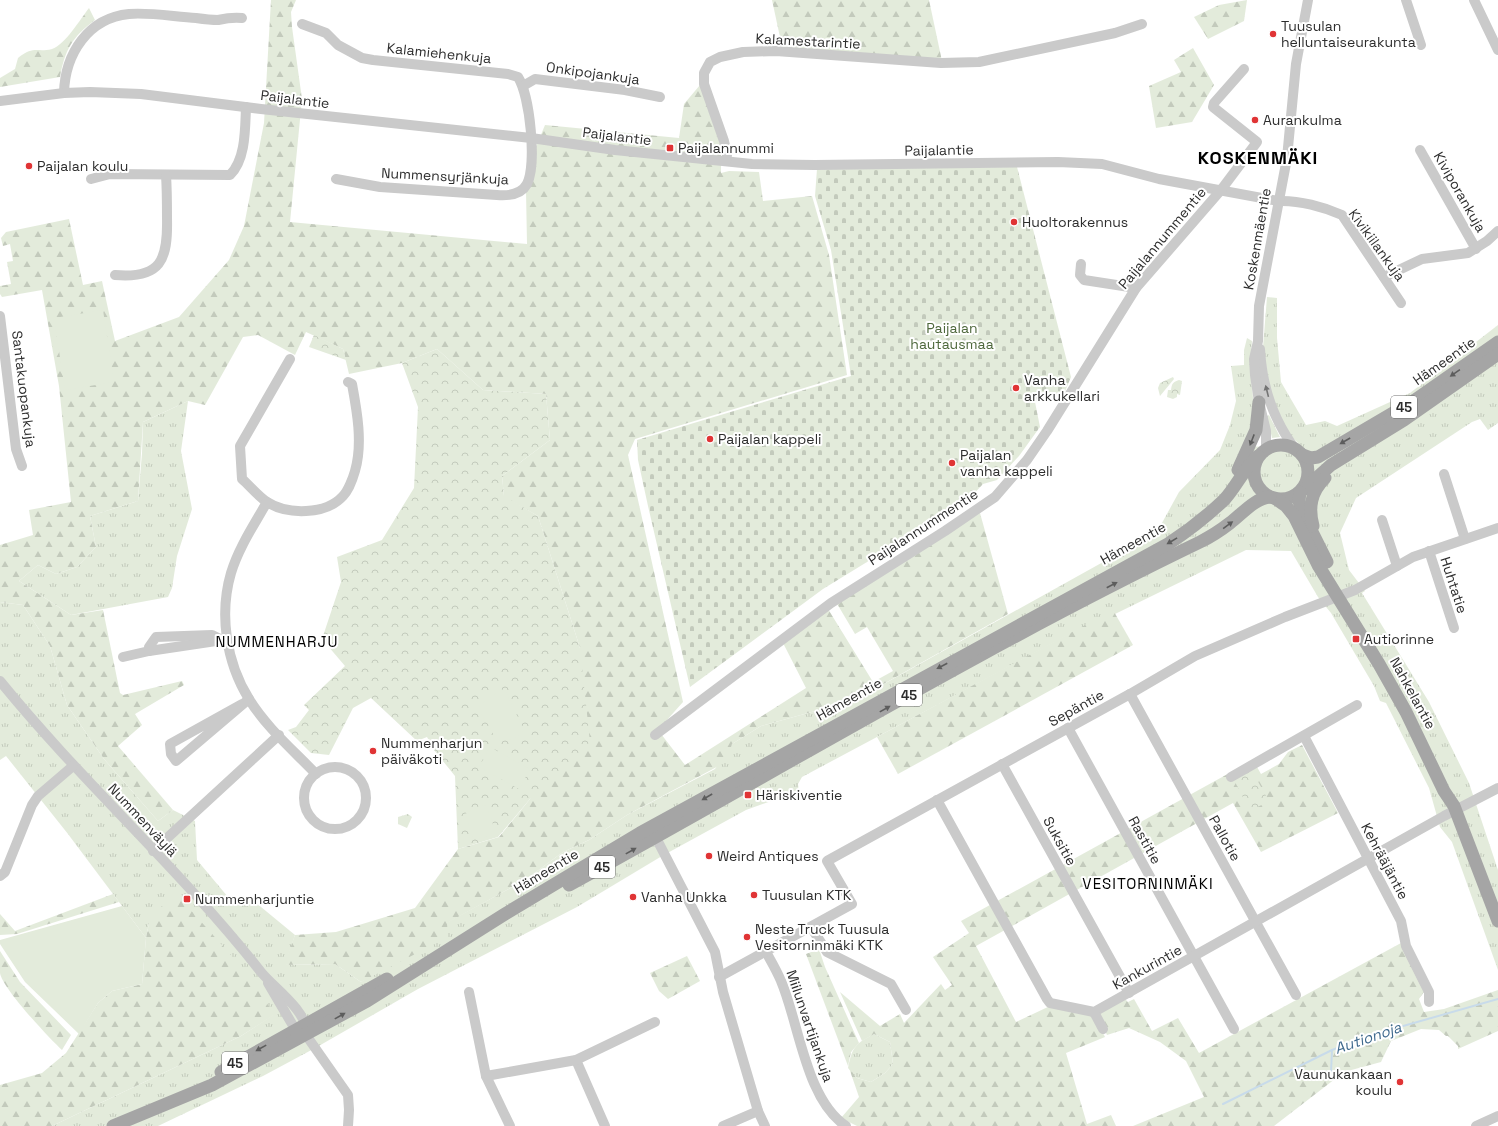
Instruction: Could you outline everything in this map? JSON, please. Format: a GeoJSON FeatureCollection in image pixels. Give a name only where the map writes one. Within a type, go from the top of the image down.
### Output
{"type":"FeatureCollection","features":[{"type":"Feature","properties":{"kind":"main road","name":"Hämeentie"},"geometry":{"type":"LineString","coordinates":[[1299,453],[1314,458],[1322,455],[1373,426],[1436,387],[1498,342]]}},
{"type":"Feature","properties":{"kind":"main road","name":"Hämeentie"},"geometry":{"type":"LineString","coordinates":[[1301,491],[1323,471],[1341,458],[1404,420],[1498,354]]}},
{"type":"Feature","properties":{"kind":"main road"},"geometry":{"type":"LineString","coordinates":[[1214,508],[1240,467],[1250,445],[1256,430],[1259,402]]}},
{"type":"Feature","properties":{"kind":"main road","name":"45"},"geometry":{"type":"LineString","coordinates":[[1262,452],[1282,446],[1299,453]]}},
{"type":"Feature","properties":{"kind":"main road"},"geometry":{"type":"LineString","coordinates":[[1262,452],[1253,466],[1255,481],[1261,492],[1273,498]]}},
{"type":"Feature","properties":{"kind":"main road","name":"Hämeentie"},"geometry":{"type":"LineString","coordinates":[[113,1126],[177,1099],[302,1029],[367,1001],[456,945],[508,919],[653,832],[1168,544],[1191,528],[1224,500],[1245,470],[1262,452]]}},
{"type":"Feature","properties":{"kind":"main road"},"geometry":{"type":"LineString","coordinates":[[1299,453],[1307,461],[1309,470],[1308,480],[1301,491]]}},
{"type":"Feature","properties":{"kind":"main road"},"geometry":{"type":"LineString","coordinates":[[1317,541],[1310,514],[1310,502],[1318,485],[1341,458]]}},
{"type":"Feature","properties":{"kind":"main road","name":"45"},"geometry":{"type":"LineString","coordinates":[[1273,498],[1287,499],[1301,491]]}},
{"type":"Feature","properties":{"kind":"main road","name":"Nahkelantie"},"geometry":{"type":"LineString","coordinates":[[1301,491],[1300,506],[1307,525],[1317,541],[1341,595]]}},
{"type":"Feature","properties":{"kind":"main road","name":"Hämeentie"},"geometry":{"type":"LineString","coordinates":[[653,832],[744,786],[1071,606],[1203,540],[1232,522],[1264,498],[1273,498]]}},
{"type":"Feature","properties":{"kind":"main road","name":"Nahkelantie"},"geometry":{"type":"LineString","coordinates":[[1273,498],[1286,506],[1294,516],[1318,565],[1341,595],[1398,684],[1451,788],[1455,808],[1498,921]]}},
{"type":"Feature","properties":{"kind":"street","name":"Koskenmäentie"},"geometry":{"type":"LineString","coordinates":[[1262,452],[1266,431],[1259,402],[1254,359],[1258,341],[1259,306],[1287,158],[1296,64],[1308,0]]}},
{"type":"Feature","properties":{"kind":"street"},"geometry":{"type":"LineString","coordinates":[[1406,0],[1421,45]]}},
{"type":"Feature","properties":{"kind":"street"},"geometry":{"type":"LineString","coordinates":[[1474,0],[1498,50]]}},
{"type":"Feature","properties":{"kind":"street"},"geometry":{"type":"LineString","coordinates":[[64,93],[69,61],[75,47],[83,36],[108,19],[130,14],[216,20],[232,16],[242,18]]}},
{"type":"Feature","properties":{"kind":"street","name":"Kalamiehenkuja"},"geometry":{"type":"LineString","coordinates":[[302,24],[326,33],[338,45],[362,58],[508,74],[518,78],[523,86]]}},
{"type":"Feature","properties":{"kind":"street","name":"Kalamestarintie"},"geometry":{"type":"LineString","coordinates":[[726,162],[727,155],[724,141],[704,84],[704,73],[710,62],[720,57],[743,52],[776,52],[949,63],[979,62],[1115,33],[1142,24]]}},
{"type":"Feature","properties":{"kind":"street","name":"Paijalannummentie"},"geometry":{"type":"LineString","coordinates":[[655,735],[831,603],[945,531],[995,497],[1027,460],[1047,431],[1136,288],[1221,190],[1257,142],[1213,107],[1214,103],[1244,69]]}},
{"type":"Feature","properties":{"kind":"street","name":"Onkipojankuja"},"geometry":{"type":"LineString","coordinates":[[523,86],[535,79],[625,90],[660,97]]}},
{"type":"Feature","properties":{"kind":"street"},"geometry":{"type":"LineString","coordinates":[[523,86],[531,124],[531,138]]}},
{"type":"Feature","properties":{"kind":"street","name":"Paijalantie"},"geometry":{"type":"LineString","coordinates":[[0,101],[64,93],[135,94],[531,138],[615,150],[752,164],[815,166],[1058,162],[1096,164],[1159,179],[1278,202]]}},
{"type":"Feature","properties":{"kind":"street"},"geometry":{"type":"LineString","coordinates":[[91,179],[110,174],[230,175],[238,168],[241,157],[246,107]]}},
{"type":"Feature","properties":{"kind":"street","name":"Nummensyrjänkuja"},"geometry":{"type":"LineString","coordinates":[[336,179],[380,188],[509,196],[519,192],[527,184],[530,175],[531,138]]}},
{"type":"Feature","properties":{"kind":"street","name":"Kiviporankuja"},"geometry":{"type":"LineString","coordinates":[[1420,150],[1476,249]]}},
{"type":"Feature","properties":{"kind":"street"},"geometry":{"type":"LineString","coordinates":[[115,275],[131,276],[146,273],[157,267],[164,257],[168,242],[166,175]]}},
{"type":"Feature","properties":{"kind":"street","name":"Kivikiilankuja"},"geometry":{"type":"LineString","coordinates":[[1278,202],[1290,201],[1333,211],[1342,215],[1401,303]]}},
{"type":"Feature","properties":{"kind":"street"},"geometry":{"type":"LineString","coordinates":[[1384,277],[1422,259],[1468,254],[1498,230]]}},
{"type":"Feature","properties":{"kind":"street"},"geometry":{"type":"LineString","coordinates":[[1081,264],[1080,275],[1084,280],[1136,288]]}},
{"type":"Feature","properties":{"kind":"street","name":"Santakuopankuja"},"geometry":{"type":"LineString","coordinates":[[0,316],[16,449],[22,466]]}},
{"type":"Feature","properties":{"kind":"street","name":"Koskenmäentie"},"geometry":{"type":"LineString","coordinates":[[1258,341],[1264,377],[1273,412],[1283,434],[1299,453]]}},
{"type":"Feature","properties":{"kind":"street"},"geometry":{"type":"LineString","coordinates":[[290,359],[240,446],[242,479],[267,502],[288,510],[308,510],[323,508],[344,496],[355,471],[358,442],[356,408],[352,384],[348,382]]}},
{"type":"Feature","properties":{"kind":"street","name":"Huhtatie"},"geometry":{"type":"LineString","coordinates":[[1444,474],[1465,539]]}},
{"type":"Feature","properties":{"kind":"street"},"geometry":{"type":"LineString","coordinates":[[267,502],[243,545],[231,573],[226,598],[224,639],[245,701],[316,774]]}},
{"type":"Feature","properties":{"kind":"street"},"geometry":{"type":"LineString","coordinates":[[1382,520],[1397,566]]}},
{"type":"Feature","properties":{"kind":"street","name":"Huhtatie"},"geometry":{"type":"LineString","coordinates":[[1341,595],[1413,557],[1498,528]]}},
{"type":"Feature","properties":{"kind":"street","name":"Huhtatie"},"geometry":{"type":"LineString","coordinates":[[1428,551],[1454,628]]}},
{"type":"Feature","properties":{"kind":"street","name":"Sepäntie"},"geometry":{"type":"LineString","coordinates":[[811,927],[852,904],[827,861],[1202,653],[1341,595]]}},
{"type":"Feature","properties":{"kind":"street"},"geometry":{"type":"LineString","coordinates":[[123,657],[149,652],[149,647],[156,637],[212,635],[224,639]]}},
{"type":"Feature","properties":{"kind":"street","name":"Nummenväylä"},"geometry":{"type":"LineString","coordinates":[[0,681],[72,766],[222,925],[266,977],[295,1008],[302,1029],[348,1095],[348,1126]]}},
{"type":"Feature","properties":{"kind":"street","name":"Pallotie"},"geometry":{"type":"LineString","coordinates":[[1130,694],[1296,995]]}},
{"type":"Feature","properties":{"kind":"street"},"geometry":{"type":"LineString","coordinates":[[245,701],[176,761],[172,754],[170,744],[245,701]]}},
{"type":"Feature","properties":{"kind":"street"},"geometry":{"type":"LineString","coordinates":[[1231,778],[1357,705]]}},
{"type":"Feature","properties":{"kind":"street","name":"Rastitie"},"geometry":{"type":"LineString","coordinates":[[1068,728],[1234,1029]]}},
{"type":"Feature","properties":{"kind":"street"},"geometry":{"type":"LineString","coordinates":[[153,851],[279,735]]}},
{"type":"Feature","properties":{"kind":"street","name":"Kehrääjäntie"},"geometry":{"type":"LineString","coordinates":[[1304,736],[1401,921],[1406,946],[1429,992],[1429,1002]]}},
{"type":"Feature","properties":{"kind":"street","name":"Suksitie"},"geometry":{"type":"LineString","coordinates":[[1002,764],[1129,993]]}},
{"type":"Feature","properties":{"kind":"street"},"geometry":{"type":"LineString","coordinates":[[0,876],[5,872],[32,804],[38,796],[72,766]]}},
{"type":"Feature","properties":{"kind":"street"},"geometry":{"type":"LineString","coordinates":[[339,767],[350,771],[359,778],[365,791],[365,805],[360,816],[351,825],[345,828],[332,829],[321,826],[310,817],[305,806],[304,794],[308,782],[316,774],[326,768],[339,767]]}},
{"type":"Feature","properties":{"kind":"street","name":"Kankurintie"},"geometry":{"type":"LineString","coordinates":[[1094,1012],[1368,860],[1455,808],[1498,788]]}},
{"type":"Feature","properties":{"kind":"street"},"geometry":{"type":"LineString","coordinates":[[937,800],[1046,999],[1050,1003],[1094,1012],[1103,1029]]}},
{"type":"Feature","properties":{"kind":"street"},"geometry":{"type":"LineString","coordinates":[[653,832],[715,952],[719,977],[758,1110],[765,1126]]}},
{"type":"Feature","properties":{"kind":"street"},"geometry":{"type":"LineString","coordinates":[[719,977],[811,927],[827,952],[891,984],[906,1010]]}},
{"type":"Feature","properties":{"kind":"street","name":"Miilunvartijankuja"},"geometry":{"type":"LineString","coordinates":[[766,952],[781,981],[816,1089],[837,1120],[846,1126]]}},
{"type":"Feature","properties":{"kind":"street"},"geometry":{"type":"LineString","coordinates":[[469,992],[486,1076],[510,1126]]}},
{"type":"Feature","properties":{"kind":"street"},"geometry":{"type":"LineString","coordinates":[[486,1076],[576,1060],[655,1022]]}},
{"type":"Feature","properties":{"kind":"street"},"geometry":{"type":"LineString","coordinates":[[576,1060],[605,1126]]}},
{"type":"Feature","properties":{"kind":"street"},"geometry":{"type":"LineString","coordinates":[[722,1126],[758,1110]]}},
{"type":"Feature","properties":{"kind":"street"},"geometry":{"type":"LineString","coordinates":[[1476,1126],[1498,1116]]}},
{"type":"Feature","properties":{"kind":"green space"},"geometry":{"type":"Polygon","coordinates":[[[271,0],[296,0],[291,12],[302,99],[290,222],[527,244],[526,191],[533,154],[545,125],[679,138],[684,104],[700,85],[721,146],[721,173],[729,171],[759,172],[763,201],[812,196],[829,255],[847,375],[635,439],[628,455],[683,702],[658,730],[685,765],[806,688],[782,641],[828,609],[873,682],[893,671],[867,627],[855,634],[836,602],[980,513],[1008,614],[855,700],[761,726],[732,744],[726,762],[627,815],[589,840],[563,852],[525,880],[447,923],[448,937],[361,982],[335,964],[284,965],[295,935],[336,932],[415,908],[458,849],[499,837],[530,799],[580,648],[538,516],[504,497],[502,476],[550,440],[546,394],[483,390],[437,349],[402,363],[349,374],[343,349],[306,332],[295,355],[258,335],[243,337],[205,405],[188,401],[143,422],[138,501],[90,516],[96,547],[77,567],[56,574],[38,565],[19,581],[71,615],[103,610],[120,693],[123,695],[182,681],[184,685],[135,714],[142,725],[118,746],[173,810],[158,821],[104,759],[67,705],[50,646],[23,605],[0,602],[0,545],[33,535],[29,510],[71,502],[59,386],[42,290],[2,297],[0,294],[0,286],[11,284],[7,262],[13,261],[10,244],[3,246],[1,238],[6,232],[69,219],[83,285],[102,281],[115,341],[179,317],[229,260],[244,226],[264,123],[271,0]]]}},
{"type":"Feature","properties":{"kind":"green space"},"geometry":{"type":"Polygon","coordinates":[[[772,0],[929,0],[942,61],[783,51],[772,0]]]}},
{"type":"Feature","properties":{"kind":"green space"},"geometry":{"type":"Polygon","coordinates":[[[1247,0],[1244,21],[1208,39],[1194,17],[1219,5],[1247,0]]]}},
{"type":"Feature","properties":{"kind":"green space"},"geometry":{"type":"Polygon","coordinates":[[[89,8],[95,20],[75,38],[64,59],[60,77],[0,87],[0,78],[15,69],[18,58],[32,50],[47,50],[57,46],[67,37],[89,8]]]}},
{"type":"Feature","properties":{"kind":"green space"},"geometry":{"type":"Polygon","coordinates":[[[1193,48],[1214,85],[1192,122],[1156,128],[1149,86],[1181,72],[1174,60],[1193,48]]]}},
{"type":"Feature","properties":{"kind":"green space","name":"Paijalan hautausmaa"},"geometry":{"type":"Polygon","coordinates":[[[1017,167],[1071,377],[1064,394],[1040,398],[1035,402],[1040,427],[1019,456],[997,480],[983,484],[968,500],[823,589],[690,687],[638,460],[637,440],[851,376],[831,250],[815,196],[817,169],[1017,167]]]}},
{"type":"Feature","properties":{"kind":"green space"},"geometry":{"type":"Polygon","coordinates":[[[1267,297],[1277,298],[1277,338],[1281,382],[1306,425],[1325,421],[1337,426],[1410,393],[1498,325],[1498,423],[1488,430],[1480,419],[1472,422],[1356,498],[1340,533],[1349,570],[1365,591],[1362,593],[1429,702],[1469,783],[1498,870],[1498,970],[1452,842],[1440,827],[1429,788],[1386,703],[1380,701],[1374,686],[1331,613],[1318,597],[1291,551],[1246,550],[1115,614],[1113,611],[802,777],[798,784],[799,795],[777,799],[746,810],[662,856],[577,907],[418,989],[263,1076],[158,1126],[52,1126],[241,1036],[273,1015],[149,923],[146,938],[68,834],[6,756],[0,760],[0,602],[23,605],[50,646],[67,705],[104,759],[158,821],[173,810],[195,821],[197,860],[228,897],[255,902],[295,935],[285,965],[335,964],[361,982],[446,923],[525,880],[563,852],[589,840],[627,815],[715,769],[732,744],[761,726],[855,700],[1157,532],[1179,492],[1220,450],[1230,425],[1236,401],[1231,366],[1244,365],[1244,350],[1247,338],[1252,341],[1250,367],[1254,408],[1247,447],[1300,445],[1288,433],[1271,396],[1263,347],[1267,297]]]}},
{"type":"Feature","properties":{"kind":"green space"},"geometry":{"type":"Polygon","coordinates":[[[103,310],[114,382],[65,390],[54,318],[103,310]]]}},
{"type":"Feature","properties":{"kind":"green space"},"geometry":{"type":"Polygon","coordinates":[[[314,335],[343,349],[346,360],[309,347],[314,335]]]}},
{"type":"Feature","properties":{"kind":"green space"},"geometry":{"type":"Polygon","coordinates":[[[437,349],[483,390],[546,394],[550,440],[502,476],[504,496],[538,516],[580,648],[590,742],[530,799],[498,837],[458,849],[455,776],[434,750],[427,737],[417,741],[371,698],[353,708],[329,755],[311,753],[288,730],[296,727],[309,710],[304,705],[345,666],[322,639],[341,582],[337,557],[382,540],[414,488],[418,407],[402,363],[437,349]]]}},
{"type":"Feature","properties":{"kind":"green space"},"geometry":{"type":"Polygon","coordinates":[[[1173,377],[1174,379],[1160,396],[1158,388],[1160,383],[1173,377]]]}},
{"type":"Feature","properties":{"kind":"green space"},"geometry":{"type":"Polygon","coordinates":[[[1179,380],[1182,381],[1180,395],[1177,394],[1177,397],[1173,399],[1167,397],[1168,390],[1171,390],[1173,383],[1179,380]]]}},
{"type":"Feature","properties":{"kind":"green space"},"geometry":{"type":"Polygon","coordinates":[[[188,401],[181,451],[192,509],[177,556],[172,588],[168,597],[71,615],[19,581],[38,565],[56,574],[77,567],[96,547],[90,516],[138,501],[143,422],[188,401]]]}},
{"type":"Feature","properties":{"kind":"green space"},"geometry":{"type":"Polygon","coordinates":[[[1269,415],[1280,437],[1272,438],[1267,416],[1269,415]]]}},
{"type":"Feature","properties":{"kind":"green space"},"geometry":{"type":"Polygon","coordinates":[[[1113,610],[1133,645],[898,774],[877,737],[1113,610]]]}},
{"type":"Feature","properties":{"kind":"green space"},"geometry":{"type":"Polygon","coordinates":[[[501,689],[506,692],[523,728],[522,733],[513,739],[499,741],[495,738],[488,724],[478,710],[478,707],[501,689]]]}},
{"type":"Feature","properties":{"kind":"green space"},"geometry":{"type":"Polygon","coordinates":[[[1302,745],[1338,813],[1261,852],[1233,803],[976,946],[1016,1022],[1050,1006],[1094,1015],[1105,1037],[1066,1053],[1087,1124],[1111,1115],[1116,1126],[857,1126],[841,1118],[859,1097],[849,1068],[857,1078],[871,1082],[885,1073],[893,1064],[890,1042],[874,1034],[862,1041],[840,992],[880,1026],[900,1014],[904,1023],[941,984],[945,990],[952,985],[933,957],[969,933],[961,921],[1253,760],[1261,774],[1279,764],[1288,752],[1302,745]]]}},
{"type":"Feature","properties":{"kind":"green space"},"geometry":{"type":"Polygon","coordinates":[[[490,747],[530,769],[519,789],[479,767],[490,747]]]}},
{"type":"Feature","properties":{"kind":"green space"},"geometry":{"type":"Polygon","coordinates":[[[1252,771],[1269,801],[1250,811],[1234,780],[1252,771]]]}},
{"type":"Feature","properties":{"kind":"green space"},"geometry":{"type":"Polygon","coordinates":[[[481,805],[486,806],[492,820],[494,830],[487,836],[479,838],[473,837],[465,814],[481,805]]]}},
{"type":"Feature","properties":{"kind":"green space"},"geometry":{"type":"Polygon","coordinates":[[[408,814],[412,817],[407,828],[398,824],[398,817],[408,814]]]}},
{"type":"Feature","properties":{"kind":"green space"},"geometry":{"type":"Polygon","coordinates":[[[113,894],[119,902],[17,934],[0,935],[0,914],[15,931],[113,894]]]}},
{"type":"Feature","properties":{"kind":"green space"},"geometry":{"type":"Polygon","coordinates":[[[180,898],[253,980],[274,1015],[241,1036],[52,1126],[0,1126],[0,1085],[42,1073],[66,1053],[98,1003],[112,991],[142,984],[146,938],[149,923],[158,910],[168,900],[180,898]]]}},
{"type":"Feature","properties":{"kind":"green space"},"geometry":{"type":"Polygon","coordinates":[[[122,906],[146,938],[142,984],[112,991],[98,1003],[79,1034],[25,982],[0,944],[0,940],[122,906]]]}},
{"type":"Feature","properties":{"kind":"green space"},"geometry":{"type":"Polygon","coordinates":[[[1401,943],[1424,992],[1419,999],[1424,1012],[1444,1009],[1498,990],[1498,1031],[1458,1049],[1458,1046],[1448,1036],[1439,1030],[1421,1029],[1391,1041],[1381,1062],[1344,1072],[1274,1126],[1133,1126],[1204,1097],[1186,1061],[1160,1042],[1129,1028],[1107,1035],[1097,1014],[1125,999],[1128,1002],[1134,999],[1152,1031],[1178,1018],[1199,1053],[1401,943]]]}},
{"type":"Feature","properties":{"kind":"green space"},"geometry":{"type":"Polygon","coordinates":[[[819,949],[825,967],[859,1043],[851,1052],[848,1066],[806,954],[819,949]]]}},
{"type":"Feature","properties":{"kind":"green space"},"geometry":{"type":"Polygon","coordinates":[[[0,951],[20,982],[71,1035],[62,1050],[27,1013],[9,990],[0,973],[0,951]]]}},
{"type":"Feature","properties":{"kind":"green space"},"geometry":{"type":"Polygon","coordinates":[[[687,956],[700,981],[668,999],[659,991],[650,973],[687,956]]]}},
{"type":"Feature","properties":{"kind":"green space"},"geometry":{"type":"Polygon","coordinates":[[[874,1034],[890,1042],[893,1064],[885,1073],[871,1082],[857,1078],[848,1068],[851,1055],[855,1047],[874,1034]]]}},
{"type":"Feature","properties":{"kind":"waterway","name":"Autionoja"},"geometry":{"type":"LineString","coordinates":[[1223,1104],[1332,1050],[1375,1034],[1498,999]]}},
{"type":"Feature","properties":{"kind":"waterway"},"geometry":{"type":"LineString","coordinates":[[1331,1072],[1332,1050]]}},
{"type":"Feature","properties":{"kind":"place","name":"Tuusulan helluntaiseurakunta"},"geometry":{"type":"Point","coordinates":[1273,34]}},
{"type":"Feature","properties":{"kind":"place","name":"Aurankulma"},"geometry":{"type":"Point","coordinates":[1255,120]}},
{"type":"Feature","properties":{"kind":"place","name":"Paijalannummi"},"geometry":{"type":"Point","coordinates":[670,148]}},
{"type":"Feature","properties":{"kind":"place","name":"Paijalan koulu"},"geometry":{"type":"Point","coordinates":[29,166]}},
{"type":"Feature","properties":{"kind":"place","name":"Huoltorakennus"},"geometry":{"type":"Point","coordinates":[1014,222]}},
{"type":"Feature","properties":{"kind":"place","name":"Vanha arkkukellari"},"geometry":{"type":"Point","coordinates":[1016,388]}},
{"type":"Feature","properties":{"kind":"place","name":"Paijalan kappeli"},"geometry":{"type":"Point","coordinates":[710,439]}},
{"type":"Feature","properties":{"kind":"place","name":"Paijalan vanha kappeli"},"geometry":{"type":"Point","coordinates":[952,463]}},
{"type":"Feature","properties":{"kind":"place","name":"Autiorinne"},"geometry":{"type":"Point","coordinates":[1356,639]}},
{"type":"Feature","properties":{"kind":"place","name":"Nummenharjun päiväkoti"},"geometry":{"type":"Point","coordinates":[373,751]}},
{"type":"Feature","properties":{"kind":"place","name":"Häriskiventie"},"geometry":{"type":"Point","coordinates":[748,795]}},
{"type":"Feature","properties":{"kind":"place","name":"Weird Antiques"},"geometry":{"type":"Point","coordinates":[709,856]}},
{"type":"Feature","properties":{"kind":"place","name":"Tuusulan KTK"},"geometry":{"type":"Point","coordinates":[754,895]}},
{"type":"Feature","properties":{"kind":"place","name":"Vanha Unkka"},"geometry":{"type":"Point","coordinates":[633,897]}},
{"type":"Feature","properties":{"kind":"place","name":"Nummenharjuntie"},"geometry":{"type":"Point","coordinates":[187,899]}},
{"type":"Feature","properties":{"kind":"place","name":"Neste Truck Tuusula Vesitorninmäki KTK"},"geometry":{"type":"Point","coordinates":[747,937]}},
{"type":"Feature","properties":{"kind":"place","name":"Vaunukankaan koulu"},"geometry":{"type":"Point","coordinates":[1400,1082]}},
{"type":"Feature","properties":{"kind":"district","name":"KOSKENMÄKI"},"geometry":{"type":"Point","coordinates":[1258,158]}},
{"type":"Feature","properties":{"kind":"district","name":"NUMMENHARJU"},"geometry":{"type":"Point","coordinates":[277,642]}},
{"type":"Feature","properties":{"kind":"district","name":"VESITORNINMÄKI"},"geometry":{"type":"Point","coordinates":[1148,884]}}]}
